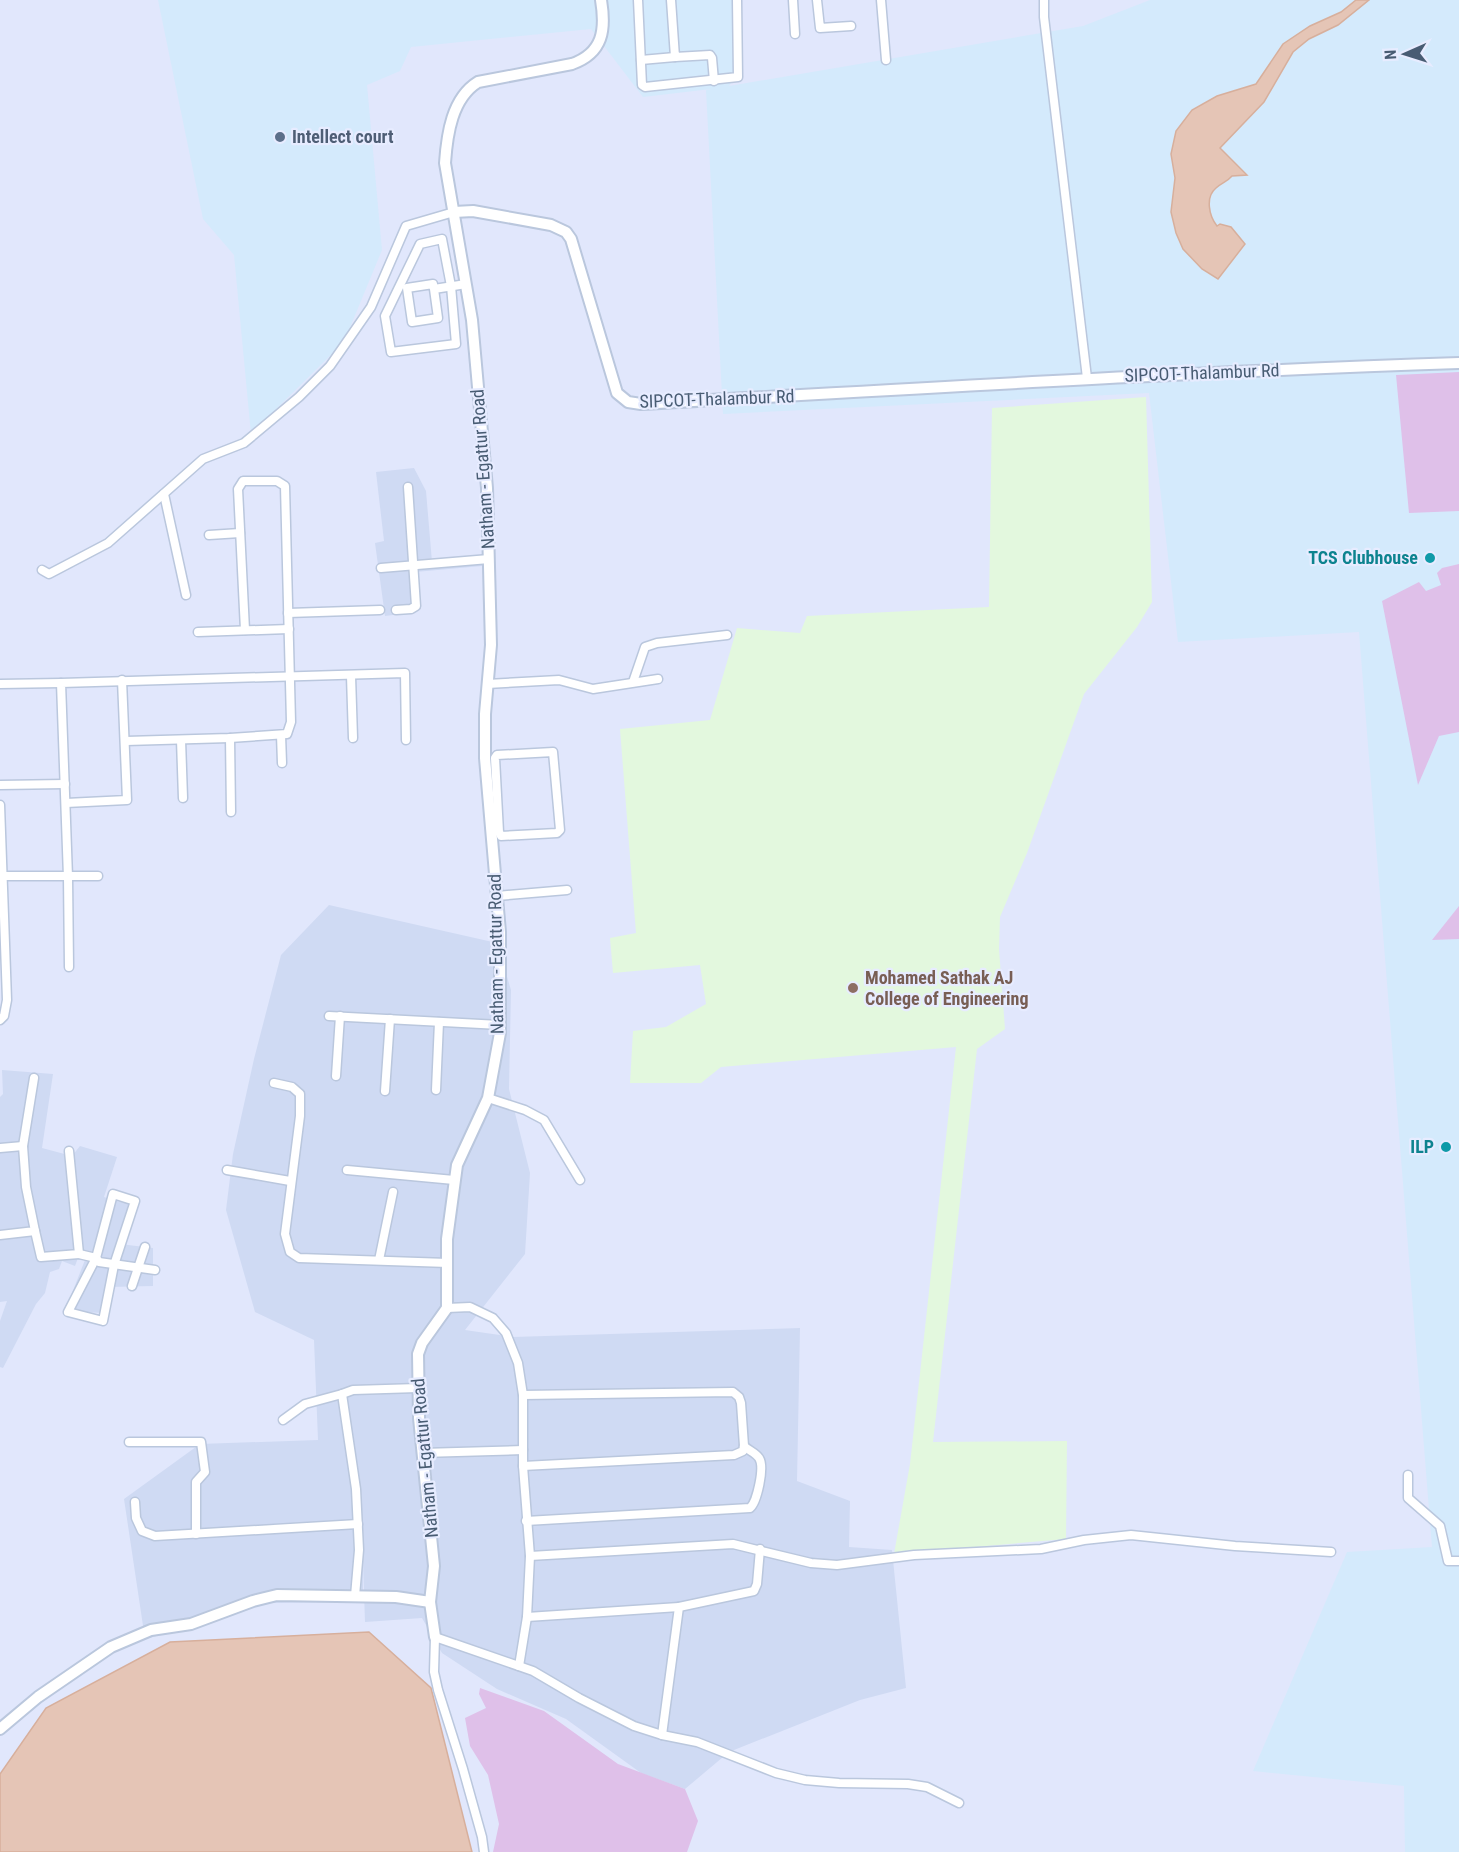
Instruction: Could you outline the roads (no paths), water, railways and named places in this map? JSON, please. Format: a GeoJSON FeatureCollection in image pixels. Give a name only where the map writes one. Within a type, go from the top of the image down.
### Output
{"type":"FeatureCollection","features":[{"type":"Feature","properties":{"kind":"street","name":"Natham - Egattur Road"},"geometry":{"type":"LineString","coordinates":[[435,1637],[430,1602],[434,1566],[422,1453],[418,1354],[422,1343],[447,1308],[447,1239],[454,1180],[457,1165],[488,1098],[500,1025],[500,932],[487,684],[491,645],[487,488],[472,320],[444,163],[446,141],[460,99],[468,88],[478,82],[585,59],[593,53],[599,42],[603,20],[601,0]]}},
{"type":"Feature","properties":{"kind":"street"},"geometry":{"type":"LineString","coordinates":[[638,0],[642,85],[645,87],[737,78],[739,75],[736,0]]}},
{"type":"Feature","properties":{"kind":"street"},"geometry":{"type":"LineString","coordinates":[[671,0],[675,57]]}},
{"type":"Feature","properties":{"kind":"street"},"geometry":{"type":"LineString","coordinates":[[793,0],[795,34]]}},
{"type":"Feature","properties":{"kind":"street"},"geometry":{"type":"LineString","coordinates":[[817,0],[820,28],[851,26]]}},
{"type":"Feature","properties":{"kind":"street"},"geometry":{"type":"LineString","coordinates":[[881,0],[886,60]]}},
{"type":"Feature","properties":{"kind":"street"},"geometry":{"type":"LineString","coordinates":[[1044,0],[1044,17],[1087,378]]}},
{"type":"Feature","properties":{"kind":"street"},"geometry":{"type":"LineString","coordinates":[[641,60],[710,55],[714,81]]}},
{"type":"Feature","properties":{"kind":"street","name":"SIPCOT-Thalambur Rd"},"geometry":{"type":"LineString","coordinates":[[42,570],[49,574],[59,570],[108,543],[203,459],[244,442],[299,397],[330,366],[371,308],[406,226],[454,212],[473,211],[508,217],[550,225],[566,232],[571,239],[613,384],[617,393],[628,402],[641,404],[969,387],[1087,378],[1459,363]]}},
{"type":"Feature","properties":{"kind":"street"},"geometry":{"type":"LineString","coordinates":[[442,239],[451,286],[456,344],[391,352],[385,316],[420,244],[442,239]]}},
{"type":"Feature","properties":{"kind":"street"},"geometry":{"type":"LineString","coordinates":[[433,284],[434,289],[438,318],[412,322],[407,288],[433,284]]}},
{"type":"Feature","properties":{"kind":"street"},"geometry":{"type":"LineString","coordinates":[[434,289],[466,284]]}},
{"type":"Feature","properties":{"kind":"street"},"geometry":{"type":"LineString","coordinates":[[126,741],[287,734],[291,722],[285,486],[277,481],[240,483],[238,489],[245,630]]}},
{"type":"Feature","properties":{"kind":"street"},"geometry":{"type":"LineString","coordinates":[[396,610],[411,609],[416,606],[408,487]]}},
{"type":"Feature","properties":{"kind":"street"},"geometry":{"type":"LineString","coordinates":[[164,494],[186,595]]}},
{"type":"Feature","properties":{"kind":"street"},"geometry":{"type":"LineString","coordinates":[[209,535],[240,533]]}},
{"type":"Feature","properties":{"kind":"street"},"geometry":{"type":"LineString","coordinates":[[381,568],[489,559]]}},
{"type":"Feature","properties":{"kind":"street"},"geometry":{"type":"LineString","coordinates":[[288,613],[380,610]]}},
{"type":"Feature","properties":{"kind":"street"},"geometry":{"type":"LineString","coordinates":[[198,632],[289,629]]}},
{"type":"Feature","properties":{"kind":"street"},"geometry":{"type":"LineString","coordinates":[[633,682],[645,647],[657,643],[727,635]]}},
{"type":"Feature","properties":{"kind":"street"},"geometry":{"type":"LineString","coordinates":[[0,684],[405,674],[406,740]]}},
{"type":"Feature","properties":{"kind":"street"},"geometry":{"type":"LineString","coordinates":[[351,676],[353,738]]}},
{"type":"Feature","properties":{"kind":"street"},"geometry":{"type":"LineString","coordinates":[[487,684],[559,680],[592,689],[658,679]]}},
{"type":"Feature","properties":{"kind":"street"},"geometry":{"type":"LineString","coordinates":[[66,802],[127,801],[122,680]]}},
{"type":"Feature","properties":{"kind":"street"},"geometry":{"type":"LineString","coordinates":[[62,683],[69,967]]}},
{"type":"Feature","properties":{"kind":"street"},"geometry":{"type":"LineString","coordinates":[[281,735],[282,763]]}},
{"type":"Feature","properties":{"kind":"street"},"geometry":{"type":"LineString","coordinates":[[230,738],[231,812]]}},
{"type":"Feature","properties":{"kind":"street"},"geometry":{"type":"LineString","coordinates":[[181,740],[183,798]]}},
{"type":"Feature","properties":{"kind":"street"},"geometry":{"type":"LineString","coordinates":[[490,758],[497,755],[553,752],[560,830],[501,836],[495,830]]}},
{"type":"Feature","properties":{"kind":"street"},"geometry":{"type":"LineString","coordinates":[[0,785],[65,784]]}},
{"type":"Feature","properties":{"kind":"street"},"geometry":{"type":"LineString","coordinates":[[0,805],[3,944],[7,1000],[4,1016],[0,1020]]}},
{"type":"Feature","properties":{"kind":"street"},"geometry":{"type":"LineString","coordinates":[[2,876],[98,876]]}},
{"type":"Feature","properties":{"kind":"street"},"geometry":{"type":"LineString","coordinates":[[497,896],[567,890]]}},
{"type":"Feature","properties":{"kind":"street"},"geometry":{"type":"LineString","coordinates":[[329,1016],[500,1025]]}},
{"type":"Feature","properties":{"kind":"street"},"geometry":{"type":"LineString","coordinates":[[336,1076],[340,1016]]}},
{"type":"Feature","properties":{"kind":"street"},"geometry":{"type":"LineString","coordinates":[[385,1091],[390,1019]]}},
{"type":"Feature","properties":{"kind":"street"},"geometry":{"type":"LineString","coordinates":[[436,1090],[439,1022]]}},
{"type":"Feature","properties":{"kind":"street"},"geometry":{"type":"LineString","coordinates":[[34,1078],[23,1146],[26,1186],[41,1257],[79,1254],[96,1258],[99,1262],[155,1270]]}},
{"type":"Feature","properties":{"kind":"street"},"geometry":{"type":"LineString","coordinates":[[274,1083],[292,1087],[300,1094],[300,1116],[285,1234],[290,1252],[300,1258],[448,1263]]}},
{"type":"Feature","properties":{"kind":"street"},"geometry":{"type":"LineString","coordinates":[[488,1098],[525,1110],[544,1120],[580,1179]]}},
{"type":"Feature","properties":{"kind":"street"},"geometry":{"type":"LineString","coordinates":[[0,1148],[23,1146]]}},
{"type":"Feature","properties":{"kind":"street"},"geometry":{"type":"LineString","coordinates":[[69,1150],[79,1254]]}},
{"type":"Feature","properties":{"kind":"street"},"geometry":{"type":"LineString","coordinates":[[227,1170],[290,1181]]}},
{"type":"Feature","properties":{"kind":"street"},"geometry":{"type":"LineString","coordinates":[[347,1170],[454,1180]]}},
{"type":"Feature","properties":{"kind":"street"},"geometry":{"type":"LineString","coordinates":[[378,1260],[393,1192]]}},
{"type":"Feature","properties":{"kind":"street"},"geometry":{"type":"LineString","coordinates":[[113,1194],[135,1201],[114,1265],[103,1321],[68,1312],[96,1258],[113,1194]]}},
{"type":"Feature","properties":{"kind":"street"},"geometry":{"type":"LineString","coordinates":[[0,1235],[35,1231]]}},
{"type":"Feature","properties":{"kind":"street"},"geometry":{"type":"LineString","coordinates":[[132,1286],[145,1247]]}},
{"type":"Feature","properties":{"kind":"street"},"geometry":{"type":"LineString","coordinates":[[447,1308],[470,1307],[493,1317],[506,1333],[518,1363],[523,1395],[523,1466],[530,1556],[527,1617],[519,1666]]}},
{"type":"Feature","properties":{"kind":"street"},"geometry":{"type":"LineString","coordinates":[[283,1420],[305,1404],[353,1390],[418,1388]]}},
{"type":"Feature","properties":{"kind":"street"},"geometry":{"type":"LineString","coordinates":[[523,1395],[733,1392],[739,1397],[741,1403],[744,1446],[743,1451],[734,1455],[523,1466]]}},
{"type":"Feature","properties":{"kind":"street"},"geometry":{"type":"LineString","coordinates":[[342,1394],[356,1489],[359,1550],[355,1596]]}},
{"type":"Feature","properties":{"kind":"street"},"geometry":{"type":"LineString","coordinates":[[129,1442],[201,1442],[205,1472],[196,1482],[196,1534]]}},
{"type":"Feature","properties":{"kind":"street"},"geometry":{"type":"LineString","coordinates":[[526,1521],[750,1508],[754,1505],[761,1465],[758,1456],[744,1446]]}},
{"type":"Feature","properties":{"kind":"street"},"geometry":{"type":"LineString","coordinates":[[422,1453],[523,1450]]}},
{"type":"Feature","properties":{"kind":"street"},"geometry":{"type":"LineString","coordinates":[[1408,1475],[1408,1498],[1440,1526],[1448,1561],[1459,1561]]}},
{"type":"Feature","properties":{"kind":"street"},"geometry":{"type":"LineString","coordinates":[[135,1502],[136,1518],[142,1531],[155,1536],[358,1524]]}},
{"type":"Feature","properties":{"kind":"street"},"geometry":{"type":"LineString","coordinates":[[530,1556],[733,1544],[811,1563],[837,1564],[914,1555],[1041,1549],[1084,1540],[1131,1535],[1235,1546],[1331,1552]]}},
{"type":"Feature","properties":{"kind":"street"},"geometry":{"type":"LineString","coordinates":[[527,1617],[679,1606],[754,1592],[757,1584],[760,1549]]}},
{"type":"Feature","properties":{"kind":"street"},"geometry":{"type":"LineString","coordinates":[[0,1729],[38,1697],[111,1647],[151,1630],[191,1624],[253,1601],[277,1595],[396,1597],[430,1602]]}},
{"type":"Feature","properties":{"kind":"street"},"geometry":{"type":"LineString","coordinates":[[662,1735],[679,1606]]}},
{"type":"Feature","properties":{"kind":"street"},"geometry":{"type":"LineString","coordinates":[[484,1852],[463,1769],[438,1690],[434,1672],[435,1637],[533,1671],[619,1719],[662,1735],[697,1742],[776,1773],[805,1780],[927,1786],[958,1803]]}},
{"type":"Feature","properties":{"kind":"place","name":"Intellect court"},"geometry":{"type":"Point","coordinates":[280,137]}},
{"type":"Feature","properties":{"kind":"place","name":"TCS Clubhouse"},"geometry":{"type":"Point","coordinates":[1430,558]}},
{"type":"Feature","properties":{"kind":"place","name":"Mohamed Sathak AJ College of Engineering"},"geometry":{"type":"Point","coordinates":[853,988]}},
{"type":"Feature","properties":{"kind":"place","name":"ILP"},"geometry":{"type":"Point","coordinates":[1446,1147]}}]}
